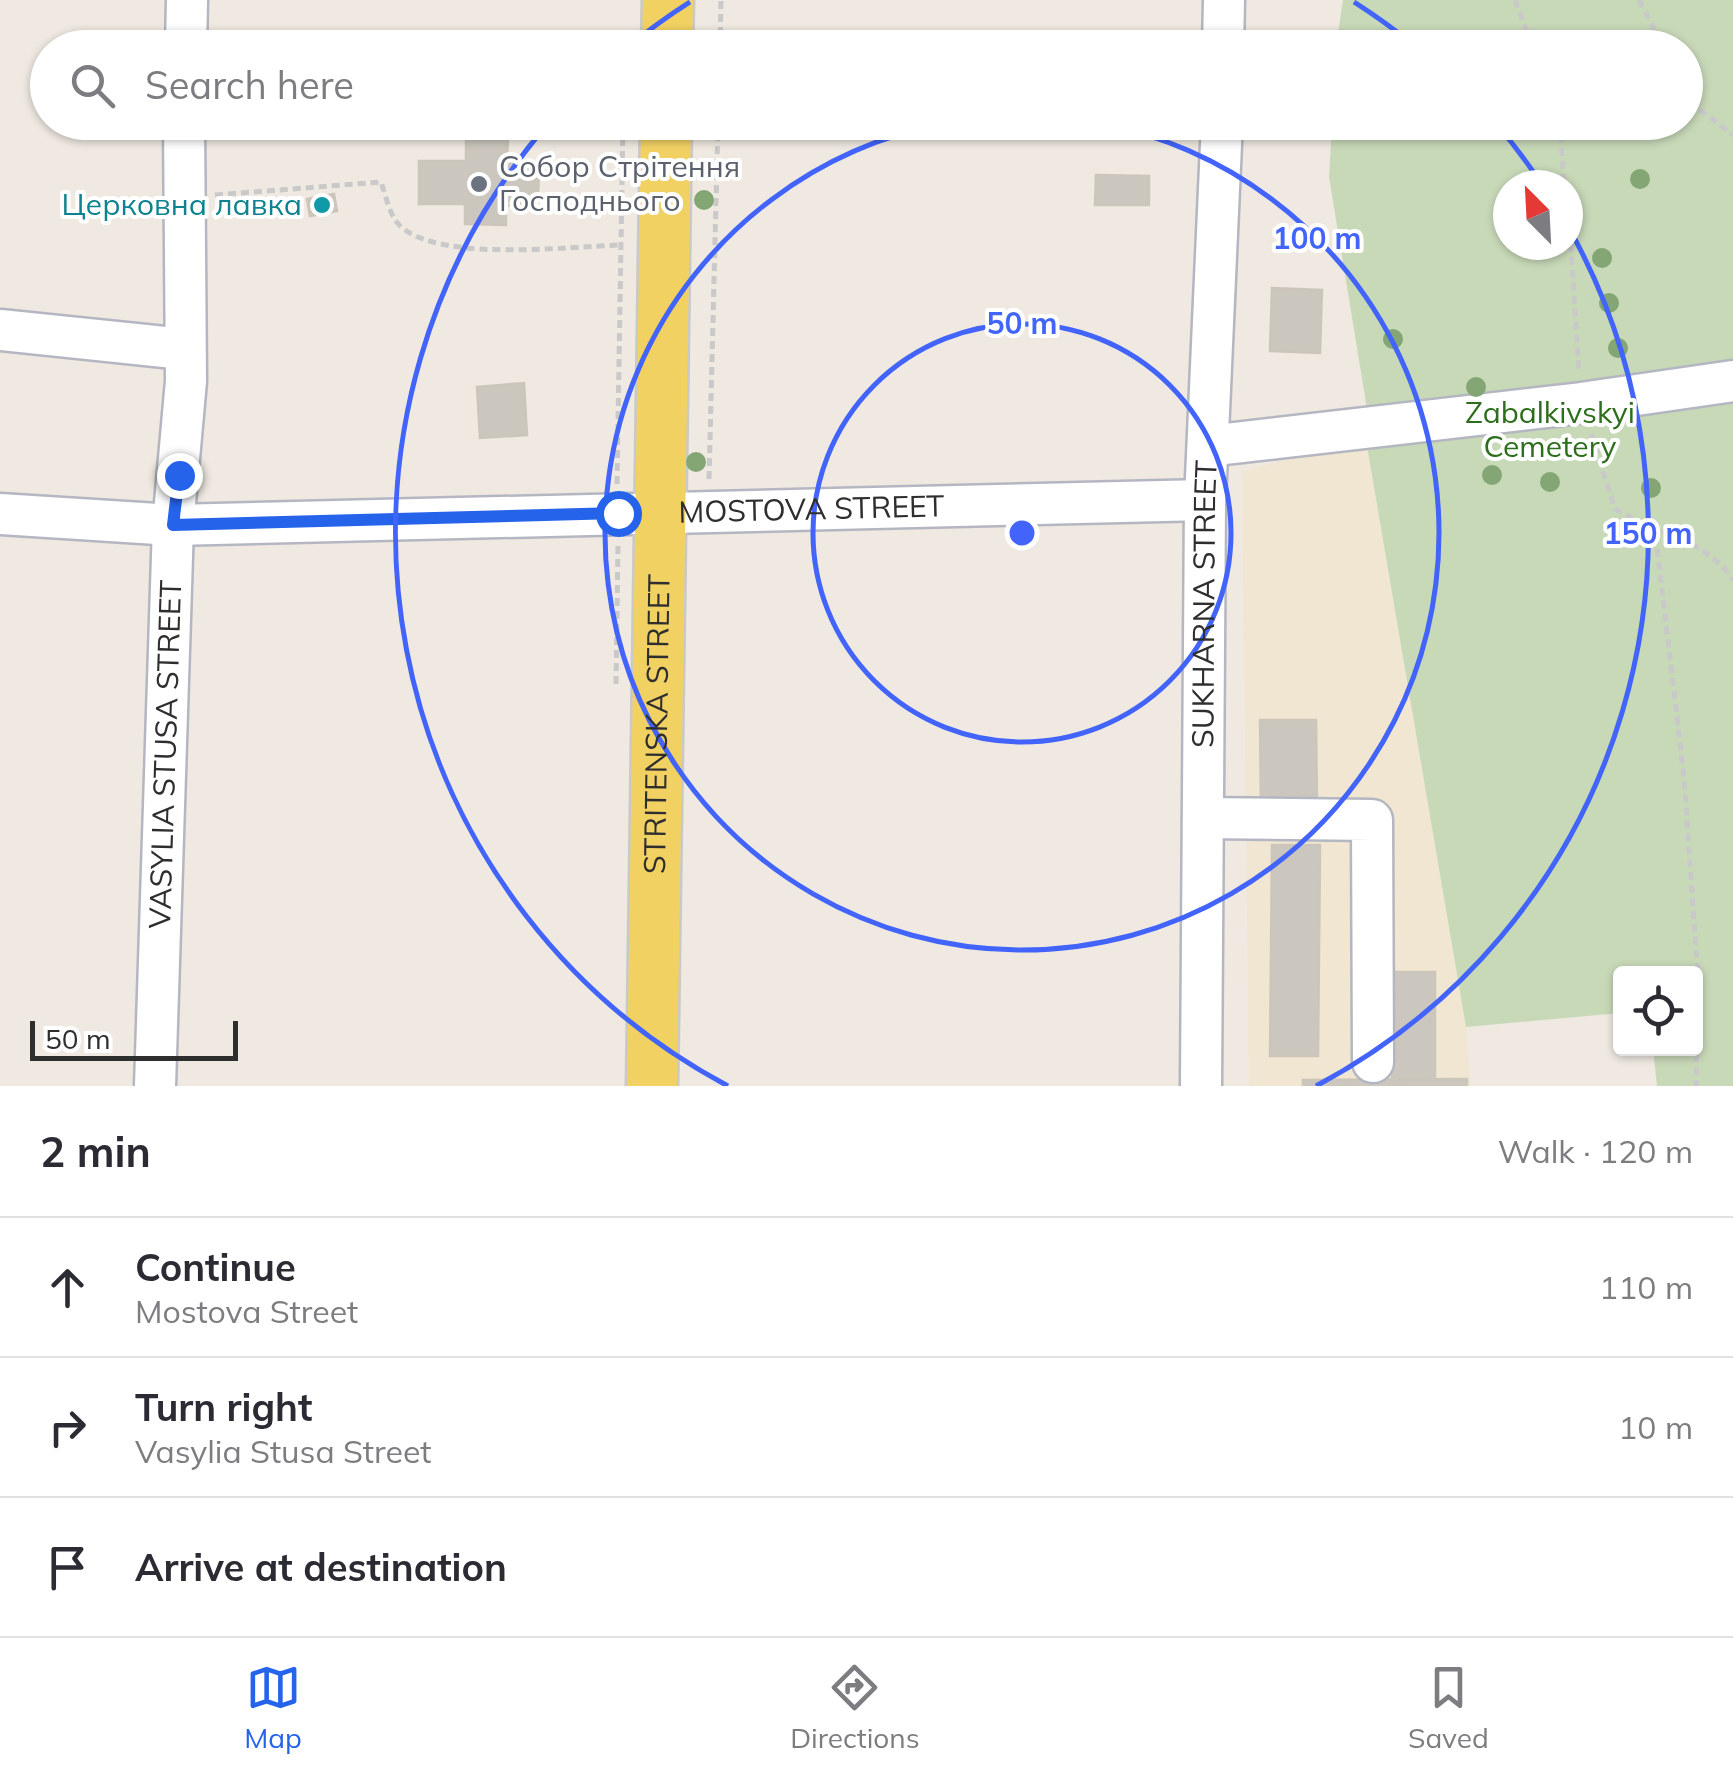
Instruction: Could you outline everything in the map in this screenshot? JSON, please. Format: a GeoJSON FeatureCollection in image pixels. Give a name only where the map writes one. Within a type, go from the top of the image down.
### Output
{"type":"FeatureCollection","features":[{"type":"Feature","properties":{"kind":"main road"},"geometry":{"type":"LineString","coordinates":[[667,30],[668,0]]}},
{"type":"Feature","properties":{"kind":"main road","name":"STRITENSKA STREET"},"geometry":{"type":"LineString","coordinates":[[652,1086],[639,513],[665,140]]}},
{"type":"Feature","properties":{"kind":"street"},"geometry":{"type":"LineString","coordinates":[[186,30],[187,0]]}},
{"type":"Feature","properties":{"kind":"street"},"geometry":{"type":"LineString","coordinates":[[1223,30],[1224,0]]}},
{"type":"Feature","properties":{"kind":"street","name":"VASYLIA STUSA STREET"},"geometry":{"type":"LineString","coordinates":[[155,1086],[173,525],[184,432],[184,140]]}},
{"type":"Feature","properties":{"kind":"street","name":"SUKHARNA STREET"},"geometry":{"type":"LineString","coordinates":[[1201,1086],[1205,500],[1221,140]]}},
{"type":"Feature","properties":{"kind":"street"},"geometry":{"type":"LineString","coordinates":[[0,330],[184,348]]}},
{"type":"Feature","properties":{"kind":"street"},"geometry":{"type":"LineString","coordinates":[[1208,446],[1581,403],[1733,381]]}},
{"type":"Feature","properties":{"kind":"street","name":"MOSTOVA STREET"},"geometry":{"type":"LineString","coordinates":[[0,514],[173,525],[1205,500]]}},
{"type":"Feature","properties":{"kind":"street"},"geometry":{"type":"LineString","coordinates":[[1203,818],[1372,820],[1374,1062]]}},
{"type":"Feature","properties":{"kind":"path"},"geometry":{"type":"LineString","coordinates":[[721,30],[722,0]]}},
{"type":"Feature","properties":{"kind":"path"},"geometry":{"type":"LineString","coordinates":[[1515,0],[1526,30]]}},
{"type":"Feature","properties":{"kind":"path"},"geometry":{"type":"LineString","coordinates":[[1639,0],[1655,30]]}},
{"type":"Feature","properties":{"kind":"path"},"geometry":{"type":"LineString","coordinates":[[1703,112],[1733,135]]}},
{"type":"Feature","properties":{"kind":"path"},"geometry":{"type":"LineString","coordinates":[[616,696],[639,513],[619,245],[623,140]]}},
{"type":"Feature","properties":{"kind":"path"},"geometry":{"type":"LineString","coordinates":[[708,511],[718,140]]}},
{"type":"Feature","properties":{"kind":"path"},"geometry":{"type":"LineString","coordinates":[[1561,140],[1563,170]]}},
{"type":"Feature","properties":{"kind":"path"},"geometry":{"type":"LineString","coordinates":[[182,198],[381,182],[394,220],[406,231],[426,239],[489,250],[619,245]]}},
{"type":"Feature","properties":{"kind":"path"},"geometry":{"type":"LineString","coordinates":[[1572,260],[1581,403],[1615,510],[1684,539],[1724,566],[1733,580]]}},
{"type":"Feature","properties":{"kind":"path"},"geometry":{"type":"LineString","coordinates":[[1655,530],[1684,777],[1697,960],[1696,1086]]}},
{"type":"Feature","properties":{"kind":"shaded area"},"geometry":{"type":"Polygon","coordinates":[[[1366,440],[1466,1027],[1470,1086],[1249,1086],[1242,471],[1366,440]]]}},
{"type":"Feature","properties":{"kind":"green space","name":"Zabalkivskyi Cemetery"},"geometry":{"type":"Polygon","coordinates":[[[1343,0],[1733,0],[1733,1086],[1657,1086],[1654,1056],[1703,1056],[1703,966],[1613,966],[1613,1014],[1466,1027],[1366,440],[1368,415],[1329,177],[1331,140],[1703,140],[1703,30],[1339,30],[1343,0]]]}},
{"type":"Feature","properties":{"kind":"building","name":"Собор Стрітення Господнього"},"geometry":{"type":"Polygon","coordinates":[[[466,140],[508,140],[507,160],[528,161],[539,173],[534,203],[506,206],[506,225],[465,224],[465,204],[419,204],[419,161],[466,161],[466,140]]]}},
{"type":"Feature","properties":{"kind":"building"},"geometry":{"type":"Polygon","coordinates":[[[1096,175],[1149,176],[1149,205],[1095,205],[1096,175]]]}},
{"type":"Feature","properties":{"kind":"building","name":"Церковна лавка"},"geometry":{"type":"Polygon","coordinates":[[[334,194],[337,211],[310,216],[307,199],[334,194]]]}},
{"type":"Feature","properties":{"kind":"building"},"geometry":{"type":"Polygon","coordinates":[[[1272,288],[1322,290],[1320,353],[1270,351],[1272,288]]]}},
{"type":"Feature","properties":{"kind":"building"},"geometry":{"type":"Polygon","coordinates":[[[524,383],[527,435],[480,438],[477,387],[524,383]]]}},
{"type":"Feature","properties":{"kind":"building"},"geometry":{"type":"Polygon","coordinates":[[[1260,720],[1316,720],[1317,807],[1261,808],[1260,720]]]}},
{"type":"Feature","properties":{"kind":"building"},"geometry":{"type":"Polygon","coordinates":[[[1272,845],[1320,845],[1318,1056],[1270,1056],[1272,845]]]}},
{"type":"Feature","properties":{"kind":"building"},"geometry":{"type":"Polygon","coordinates":[[[1391,972],[1435,972],[1435,1079],[1392,1079],[1391,972]]]}},
{"type":"Feature","properties":{"kind":"building"},"geometry":{"type":"Polygon","coordinates":[[[1467,1079],[1467,1086],[1303,1086],[1303,1080],[1467,1079]]]}},
{"type":"Feature","properties":{"kind":"place","name":"Собор Стрітення Господнього"},"geometry":{"type":"Point","coordinates":[479,184]}},
{"type":"Feature","properties":{"kind":"place","name":"Церковна лавка"},"geometry":{"type":"Point","coordinates":[322,205]}},
{"type":"Feature","properties":{"kind":"route"},"geometry":{"type":"LineString","coordinates":[[179,475],[173,525],[618,513]]}}]}
